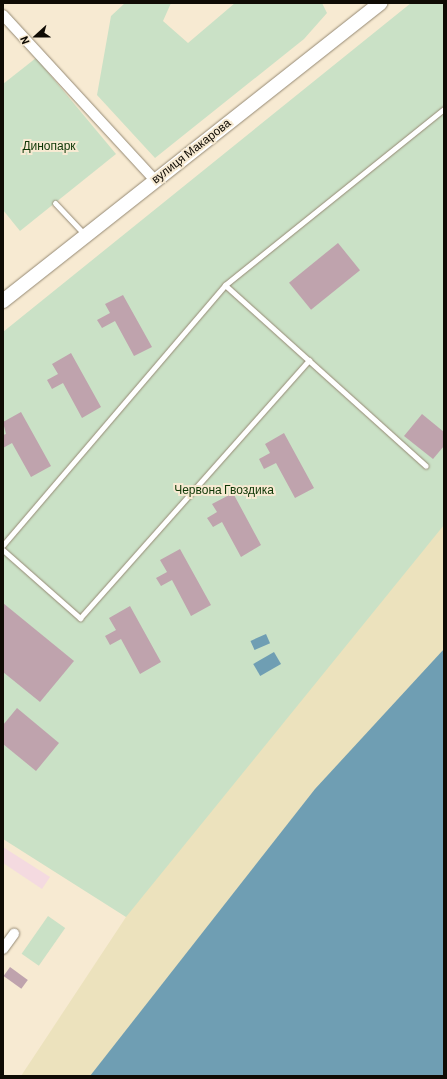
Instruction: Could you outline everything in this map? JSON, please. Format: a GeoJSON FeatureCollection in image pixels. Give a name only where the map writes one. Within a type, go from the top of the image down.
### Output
{"type":"FeatureCollection","features":[{"type":"Feature","properties":{"kind":"main road","name":"вулиця Макарова"},"geometry":{"type":"LineString","coordinates":[[3,301],[372,7]]}},
{"type":"Feature","properties":{"kind":"street"},"geometry":{"type":"LineString","coordinates":[[3,15],[154,180]]}},
{"type":"Feature","properties":{"kind":"street"},"geometry":{"type":"LineString","coordinates":[[3,949],[14,934]]}},
{"type":"Feature","properties":{"kind":"lane"},"geometry":{"type":"LineString","coordinates":[[3,545],[225,285],[444,109]]}},
{"type":"Feature","properties":{"kind":"lane"},"geometry":{"type":"LineString","coordinates":[[55,202],[85,235]]}},
{"type":"Feature","properties":{"kind":"lane"},"geometry":{"type":"LineString","coordinates":[[225,285],[426,466]]}},
{"type":"Feature","properties":{"kind":"lane"},"geometry":{"type":"LineString","coordinates":[[3,550],[80,618],[309,360]]}},
{"type":"Feature","properties":{"kind":"shaded area"},"geometry":{"type":"Polygon","coordinates":[[[3,847],[50,877],[42,889],[3,863],[3,847]]]}},
{"type":"Feature","properties":{"kind":"green space"},"geometry":{"type":"Polygon","coordinates":[[[125,3],[171,3],[163,21],[188,43],[235,3],[322,3],[327,13],[304,39],[155,158],[97,95],[111,16],[125,3]]]}},
{"type":"Feature","properties":{"kind":"green space","name":"Червона Гвоздика"},"geometry":{"type":"Polygon","coordinates":[[[411,3],[444,3],[444,649],[184,957],[126,917],[3,839],[3,332],[411,3]]]}},
{"type":"Feature","properties":{"kind":"green space","name":"Динопарк"},"geometry":{"type":"Polygon","coordinates":[[[36,58],[116,154],[20,231],[3,210],[3,84],[36,58]]]}},
{"type":"Feature","properties":{"kind":"green space"},"geometry":{"type":"Polygon","coordinates":[[[48,916],[65,928],[39,966],[22,954],[48,916]]]}},
{"type":"Feature","properties":{"kind":"sand"},"geometry":{"type":"Polygon","coordinates":[[[444,525],[444,653],[92,1076],[21,1076],[126,917],[444,525]]]}},
{"type":"Feature","properties":{"kind":"water"},"geometry":{"type":"Polygon","coordinates":[[[266,634],[270,643],[255,650],[250,641],[266,634]]]}},
{"type":"Feature","properties":{"kind":"water"},"geometry":{"type":"Polygon","coordinates":[[[444,649],[444,1076],[90,1076],[315,789],[444,649]]]}},
{"type":"Feature","properties":{"kind":"water"},"geometry":{"type":"Polygon","coordinates":[[[274,652],[281,664],[260,676],[253,664],[274,652]]]}},
{"type":"Feature","properties":{"kind":"building"},"geometry":{"type":"Polygon","coordinates":[[[338,243],[360,270],[311,310],[289,283],[338,243]]]}},
{"type":"Feature","properties":{"kind":"building"},"geometry":{"type":"Polygon","coordinates":[[[123,295],[152,347],[134,356],[115,321],[102,328],[97,320],[110,313],[105,304],[123,295]]]}},
{"type":"Feature","properties":{"kind":"building"},"geometry":{"type":"Polygon","coordinates":[[[71,353],[101,407],[82,418],[63,383],[52,389],[47,380],[58,374],[52,364],[71,353]]]}},
{"type":"Feature","properties":{"kind":"building"},"geometry":{"type":"Polygon","coordinates":[[[21,412],[51,466],[31,477],[12,443],[3,448],[3,435],[6,434],[3,422],[21,412]]]}},
{"type":"Feature","properties":{"kind":"building"},"geometry":{"type":"Polygon","coordinates":[[[422,414],[444,432],[444,446],[433,459],[404,436],[422,414]]]}},
{"type":"Feature","properties":{"kind":"building"},"geometry":{"type":"Polygon","coordinates":[[[284,433],[314,488],[295,498],[276,463],[264,469],[259,459],[270,453],[265,444],[284,433]]]}},
{"type":"Feature","properties":{"kind":"building"},"geometry":{"type":"Polygon","coordinates":[[[233,493],[261,545],[241,557],[222,522],[213,527],[207,518],[217,512],[212,504],[233,493]]]}},
{"type":"Feature","properties":{"kind":"building"},"geometry":{"type":"Polygon","coordinates":[[[180,549],[211,605],[191,616],[172,580],[161,586],[156,578],[167,572],[160,560],[180,549]]]}},
{"type":"Feature","properties":{"kind":"building"},"geometry":{"type":"Polygon","coordinates":[[[3,603],[74,661],[40,702],[3,672],[3,603]]]}},
{"type":"Feature","properties":{"kind":"building"},"geometry":{"type":"Polygon","coordinates":[[[130,606],[161,662],[140,674],[121,639],[110,645],[105,636],[116,630],[109,618],[130,606]]]}},
{"type":"Feature","properties":{"kind":"building"},"geometry":{"type":"Polygon","coordinates":[[[17,708],[59,743],[36,771],[3,744],[3,725],[17,708]]]}},
{"type":"Feature","properties":{"kind":"building"},"geometry":{"type":"Polygon","coordinates":[[[10,967],[28,980],[21,989],[4,976],[10,967]]]}}]}
